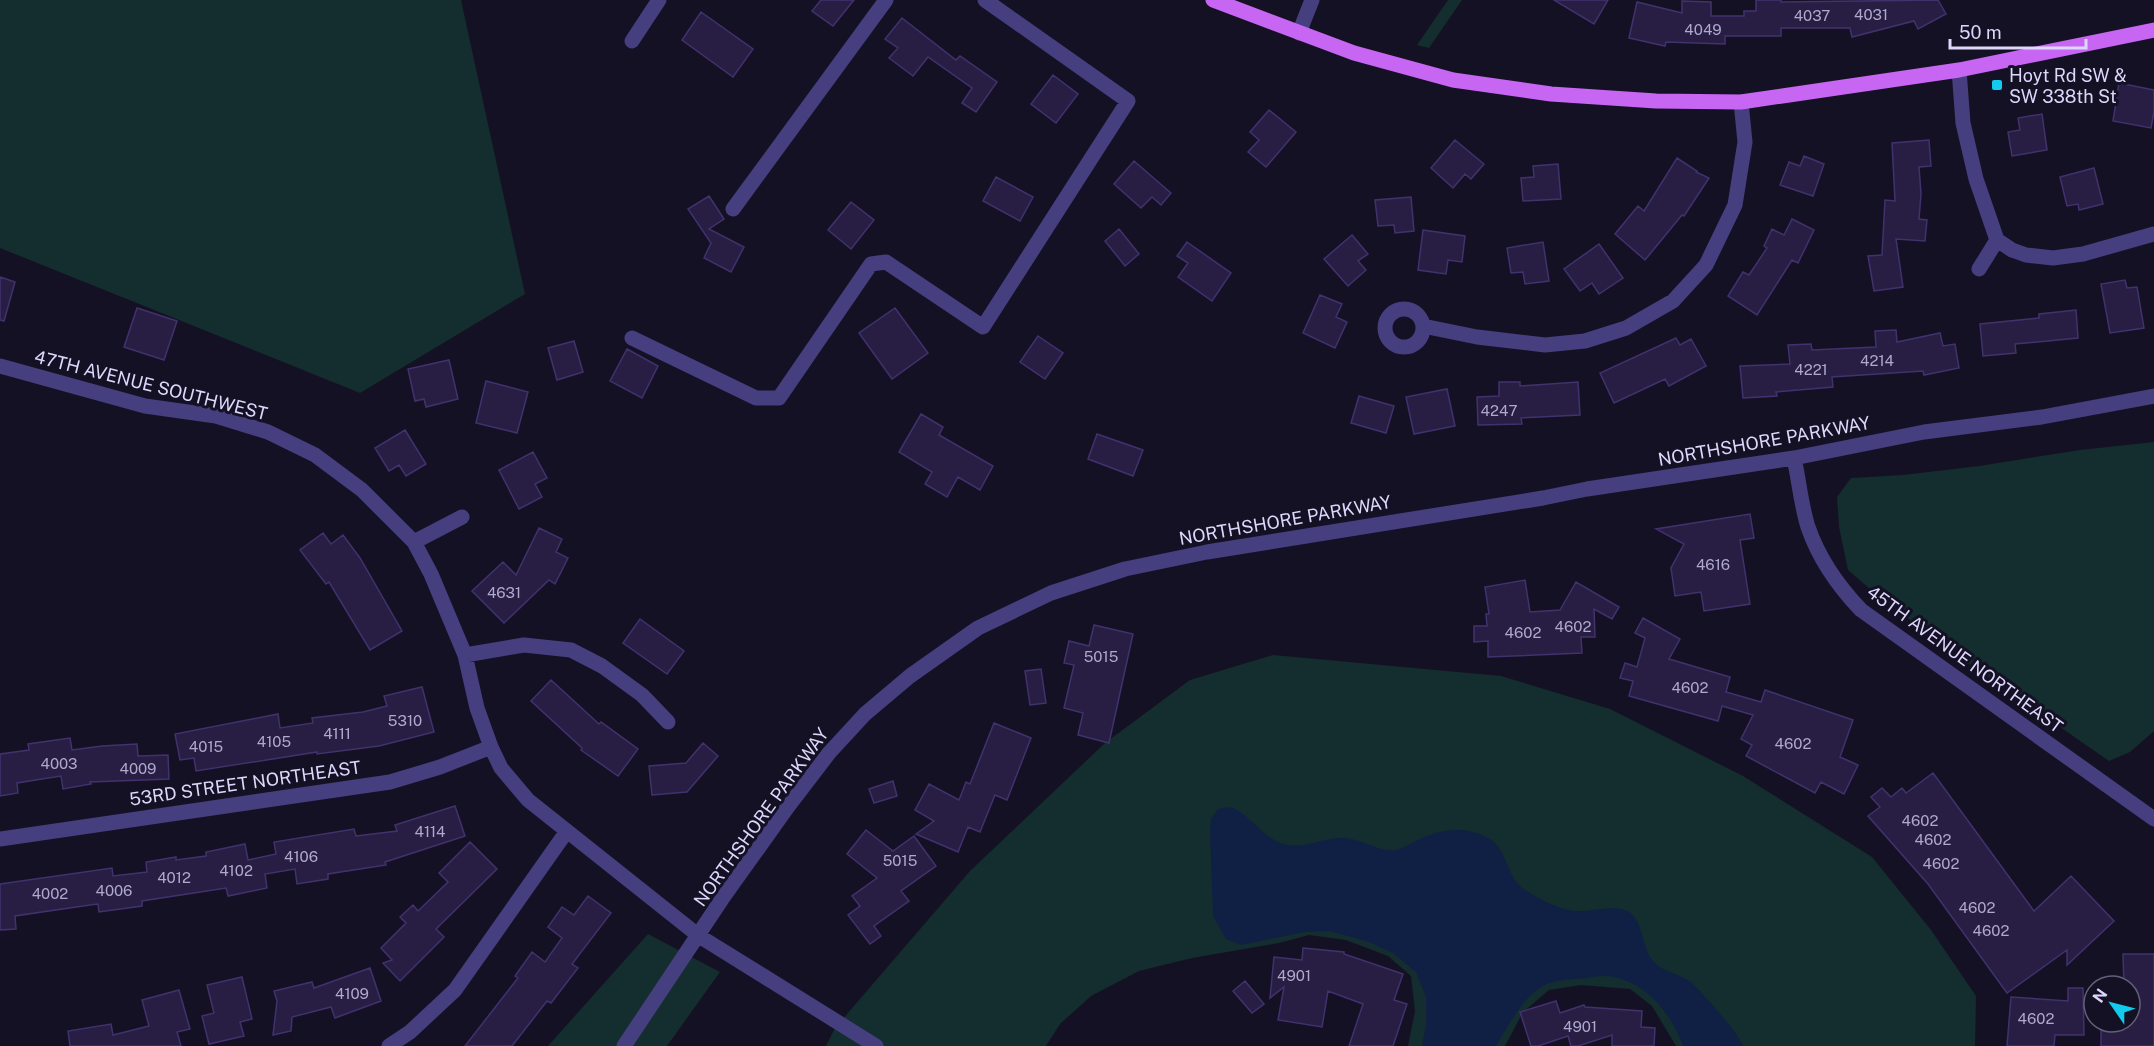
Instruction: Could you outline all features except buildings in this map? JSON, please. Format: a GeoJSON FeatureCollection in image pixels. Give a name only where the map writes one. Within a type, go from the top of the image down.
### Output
{"type":"FeatureCollection","features":[{"type":"Feature","properties":{"kind":"main road"},"geometry":{"type":"LineString","coordinates":[[1213,0],[1354,53],[1453,80],[1551,94],[1656,101],[1741,102],[1959,70],[2154,30]]}},
{"type":"Feature","properties":{"kind":"street"},"geometry":{"type":"LineString","coordinates":[[632,41],[660,0]]}},
{"type":"Feature","properties":{"kind":"street"},"geometry":{"type":"LineString","coordinates":[[733,209],[886,0]]}},
{"type":"Feature","properties":{"kind":"street"},"geometry":{"type":"LineString","coordinates":[[632,338],[756,399],[778,398],[871,264],[886,262],[983,327],[1128,101],[985,0]]}},
{"type":"Feature","properties":{"kind":"street"},"geometry":{"type":"LineString","coordinates":[[1299,33],[1312,0]]}},
{"type":"Feature","properties":{"kind":"street"},"geometry":{"type":"LineString","coordinates":[[1959,70],[1963,123],[1976,179],[1997,240],[2012,250],[2026,255],[2053,258],[2083,254],[2154,234]]}},
{"type":"Feature","properties":{"kind":"street"},"geometry":{"type":"LineString","coordinates":[[1423,326],[1477,337],[1545,345],[1585,341],[1626,328],[1673,301],[1706,265],[1735,205],[1745,142],[1741,102]]}},
{"type":"Feature","properties":{"kind":"street"},"geometry":{"type":"LineString","coordinates":[[1979,269],[1997,240]]}},
{"type":"Feature","properties":{"kind":"street","name":"47TH AVENUE SOUTHWEST"},"geometry":{"type":"LineString","coordinates":[[0,366],[145,406],[216,416],[268,432],[315,455],[353,483],[414,542],[431,574],[465,655],[477,708],[491,747],[501,768],[528,800],[699,936],[876,1046]]}},
{"type":"Feature","properties":{"kind":"street","name":"NORTHSHORE PARKWAY"},"geometry":{"type":"LineString","coordinates":[[624,1046],[722,899],[787,808],[830,753],[865,714],[910,676],[978,628],[1051,593],[1125,568],[1207,552],[1587,489],[1794,458],[1923,432],[2042,417],[2154,396]]}},
{"type":"Feature","properties":{"kind":"street","name":"45TH AVENUE NORTHEAST"},"geometry":{"type":"LineString","coordinates":[[1794,458],[1808,526],[1818,551],[1841,588],[1861,610],[2151,811]]}},
{"type":"Feature","properties":{"kind":"street"},"geometry":{"type":"LineString","coordinates":[[414,542],[462,517]]}},
{"type":"Feature","properties":{"kind":"street"},"geometry":{"type":"LineString","coordinates":[[465,655],[524,645],[571,650],[602,666],[642,695],[668,722]]}},
{"type":"Feature","properties":{"kind":"street","name":"53RD STREET NORTHEAST"},"geometry":{"type":"LineString","coordinates":[[0,839],[390,782],[440,767],[491,747]]}},
{"type":"Feature","properties":{"kind":"street"},"geometry":{"type":"LineString","coordinates":[[389,1046],[410,1032],[454,990],[567,831]]}},
{"type":"Feature","properties":{"kind":"green space"},"geometry":{"type":"Polygon","coordinates":[[[0,0],[461,0],[525,294],[360,393],[0,248],[0,0]]]}},
{"type":"Feature","properties":{"kind":"green space"},"geometry":{"type":"Polygon","coordinates":[[[1448,0],[1462,0],[1429,48],[1417,45],[1448,0]]]}},
{"type":"Feature","properties":{"kind":"green space"},"geometry":{"type":"Polygon","coordinates":[[[2154,442],[2154,731],[2130,752],[2109,761],[1962,659],[1877,595],[1848,570],[1839,527],[1837,497],[1851,478],[1903,475],[1979,466],[2080,450],[2154,442]]]}},
{"type":"Feature","properties":{"kind":"green space"},"geometry":{"type":"Polygon","coordinates":[[[1273,655],[1501,676],[1610,709],[1743,776],[1872,857],[1931,930],[1976,996],[1975,1046],[1676,1046],[1652,1006],[1630,989],[1581,985],[1549,990],[1523,1012],[1505,1046],[1408,1046],[1415,1011],[1411,976],[1388,956],[1346,940],[1309,935],[1139,971],[1091,996],[1060,1024],[1046,1046],[826,1046],[835,1028],[970,871],[1105,743],[1190,680],[1273,655]]]}},
{"type":"Feature","properties":{"kind":"green space"},"geometry":{"type":"Polygon","coordinates":[[[648,934],[720,972],[667,1046],[548,1046],[648,934]]]}},
{"type":"Feature","properties":{"kind":"water"},"geometry":{"type":"Polygon","coordinates":[[[1230,807],[1243,814],[1274,840],[1289,845],[1304,845],[1327,839],[1343,838],[1382,849],[1395,850],[1444,831],[1458,830],[1485,836],[1500,850],[1517,883],[1542,900],[1575,911],[1615,908],[1629,912],[1638,924],[1653,961],[1661,968],[1693,984],[1727,1022],[1743,1046],[1683,1046],[1671,1021],[1654,999],[1631,983],[1604,976],[1559,981],[1538,989],[1517,1012],[1496,1046],[1422,1046],[1426,1025],[1426,997],[1416,972],[1393,953],[1369,942],[1330,931],[1305,932],[1241,945],[1226,939],[1213,916],[1210,830],[1211,819],[1218,809],[1230,807]]]}},
{"type":"Feature","properties":{"kind":"place","name":"Hoyt Rd SW & SW 338th St"},"geometry":{"type":"Point","coordinates":[1997,85]}}]}
